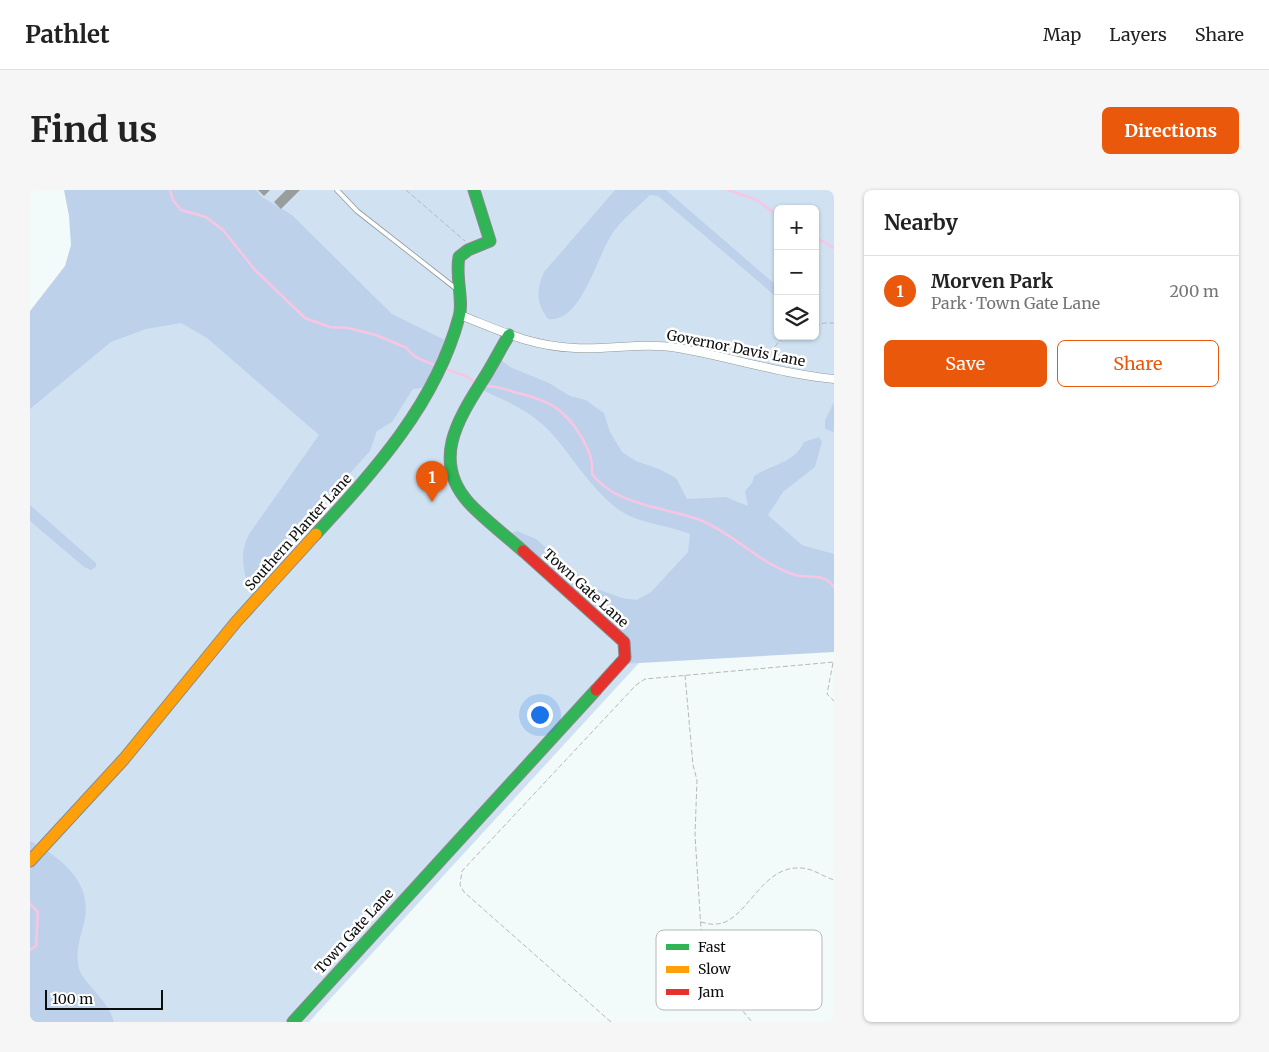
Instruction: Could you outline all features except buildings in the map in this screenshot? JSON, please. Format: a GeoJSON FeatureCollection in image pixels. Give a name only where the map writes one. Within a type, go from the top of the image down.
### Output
{"type":"FeatureCollection","features":[{"type":"Feature","properties":{"kind":"street","name":"Southern Planter Lane"},"geometry":{"type":"LineString","coordinates":[[30,861],[124,759],[236,622],[364,483],[404,432],[442,366],[460,315],[457,264],[459,257],[473,248],[490,241],[474,190]]}},
{"type":"Feature","properties":{"kind":"street","name":"Governor Davis Lane"},"geometry":{"type":"LineString","coordinates":[[460,315],[521,340],[576,348],[628,345],[678,348],[761,367],[834,378]]}},
{"type":"Feature","properties":{"kind":"street","name":"Town Gate Lane"},"geometry":{"type":"LineString","coordinates":[[293,1022],[625,658],[624,642],[468,502],[456,486],[450,468],[451,436],[456,422],[491,368],[509,335]]}},
{"type":"Feature","properties":{"kind":"lane"},"geometry":{"type":"LineString","coordinates":[[337,190],[357,211],[460,291]]}},
{"type":"Feature","properties":{"kind":"path"},"geometry":{"type":"LineString","coordinates":[[406,190],[473,248]]}},
{"type":"Feature","properties":{"kind":"path"},"geometry":{"type":"LineString","coordinates":[[819,325],[834,323]]}},
{"type":"Feature","properties":{"kind":"path"},"geometry":{"type":"LineString","coordinates":[[761,367],[772,348],[781,340]]}},
{"type":"Feature","properties":{"kind":"path"},"geometry":{"type":"LineString","coordinates":[[611,1022],[464,892],[460,885],[460,878],[465,866],[636,684],[656,677],[834,662],[826,694],[834,701]]}},
{"type":"Feature","properties":{"kind":"path"},"geometry":{"type":"LineString","coordinates":[[685,675],[693,765],[697,780],[695,835],[700,930]]}},
{"type":"Feature","properties":{"kind":"path"},"geometry":{"type":"LineString","coordinates":[[700,922],[717,924],[729,919],[766,881],[785,870],[803,868],[834,880]]}},
{"type":"Feature","properties":{"kind":"path"},"geometry":{"type":"LineString","coordinates":[[742,1010],[752,1022]]}},
{"type":"Feature","properties":{"kind":"shaded area"},"geometry":{"type":"Polygon","coordinates":[[[64,190],[256,190],[262,197],[292,215],[392,314],[451,343],[431,387],[413,389],[392,422],[377,431],[370,451],[266,568],[246,579],[243,556],[249,534],[319,435],[207,338],[181,323],[146,329],[111,342],[30,409],[30,311],[65,266],[71,245],[69,216],[64,190]]]}},
{"type":"Feature","properties":{"kind":"shaded area"},"geometry":{"type":"Polygon","coordinates":[[[114,190],[834,190],[834,646],[650,651],[309,1022],[30,1022],[30,359],[114,190]]]}},
{"type":"Feature","properties":{"kind":"shaded area"},"geometry":{"type":"Polygon","coordinates":[[[615,190],[666,190],[774,283],[774,294],[658,196],[650,195],[612,234],[579,300],[570,311],[560,318],[548,319],[539,302],[538,296],[544,272],[615,190]]]}},
{"type":"Feature","properties":{"kind":"shaded area"},"geometry":{"type":"Polygon","coordinates":[[[496,356],[510,367],[549,383],[570,396],[586,400],[604,413],[610,432],[622,452],[636,461],[659,469],[676,478],[687,499],[726,497],[748,506],[745,491],[752,483],[754,476],[789,459],[800,449],[804,442],[819,437],[822,442],[815,467],[783,492],[768,515],[802,545],[834,554],[834,652],[622,664],[624,642],[505,536],[517,531],[536,539],[592,587],[622,598],[637,600],[651,592],[688,552],[690,534],[623,513],[597,490],[561,444],[536,419],[517,406],[475,387],[496,356]]]}},
{"type":"Feature","properties":{"kind":"shaded area"},"geometry":{"type":"Polygon","coordinates":[[[834,402],[834,432],[825,429],[825,420],[834,402]]]}},
{"type":"Feature","properties":{"kind":"shaded area"},"geometry":{"type":"Polygon","coordinates":[[[30,505],[96,563],[96,567],[91,570],[84,567],[30,521],[30,505]]]}},
{"type":"Feature","properties":{"kind":"shaded area"},"geometry":{"type":"Polygon","coordinates":[[[30,841],[64,864],[80,884],[86,909],[78,950],[79,968],[85,979],[107,1006],[114,1022],[30,1022],[30,841]]]}},
{"type":"Feature","properties":{"kind":"waterway"},"geometry":{"type":"LineString","coordinates":[[170,190],[173,200],[181,210],[206,217],[223,230],[255,270],[305,318],[330,327],[348,328],[376,335],[407,348],[416,357],[438,366]]}},
{"type":"Feature","properties":{"kind":"waterway"},"geometry":{"type":"LineString","coordinates":[[728,190],[757,200],[774,213]]}},
{"type":"Feature","properties":{"kind":"waterway"},"geometry":{"type":"LineString","coordinates":[[819,239],[834,248]]}},
{"type":"Feature","properties":{"kind":"waterway"},"geometry":{"type":"LineString","coordinates":[[446,369],[468,377],[474,382]]}},
{"type":"Feature","properties":{"kind":"waterway"},"geometry":{"type":"LineString","coordinates":[[484,386],[497,387],[539,399],[563,413],[576,428],[587,447],[591,459],[592,474],[602,485],[614,493],[642,504],[700,520],[724,532],[780,569],[798,576],[820,577],[830,582],[834,587]]}},
{"type":"Feature","properties":{"kind":"waterway"},"geometry":{"type":"LineString","coordinates":[[30,904],[38,912],[36,946],[30,950]]}},
{"type":"Feature","properties":{"kind":"traffic: fast"},"geometry":{"type":"LineString","coordinates":[[316,534],[360,485],[401,434],[419,407],[449,348],[460,311],[459,257],[468,250],[490,241],[474,190]]}},
{"type":"Feature","properties":{"kind":"traffic: fast"},"geometry":{"type":"LineString","coordinates":[[509,335],[459,421],[450,454],[451,470],[457,487],[469,503],[523,551]]}},
{"type":"Feature","properties":{"kind":"traffic: fast"},"geometry":{"type":"LineString","coordinates":[[293,1022],[596,690]]}},
{"type":"Feature","properties":{"kind":"traffic: slow"},"geometry":{"type":"LineString","coordinates":[[30,861],[124,759],[236,622],[316,534]]}},
{"type":"Feature","properties":{"kind":"traffic: jam"},"geometry":{"type":"LineString","coordinates":[[523,551],[624,642],[625,658],[596,690]]}},
{"type":"Feature","properties":{"kind":"place","name":"Morven Park"},"geometry":{"type":"Point","coordinates":[432,502]}}]}
